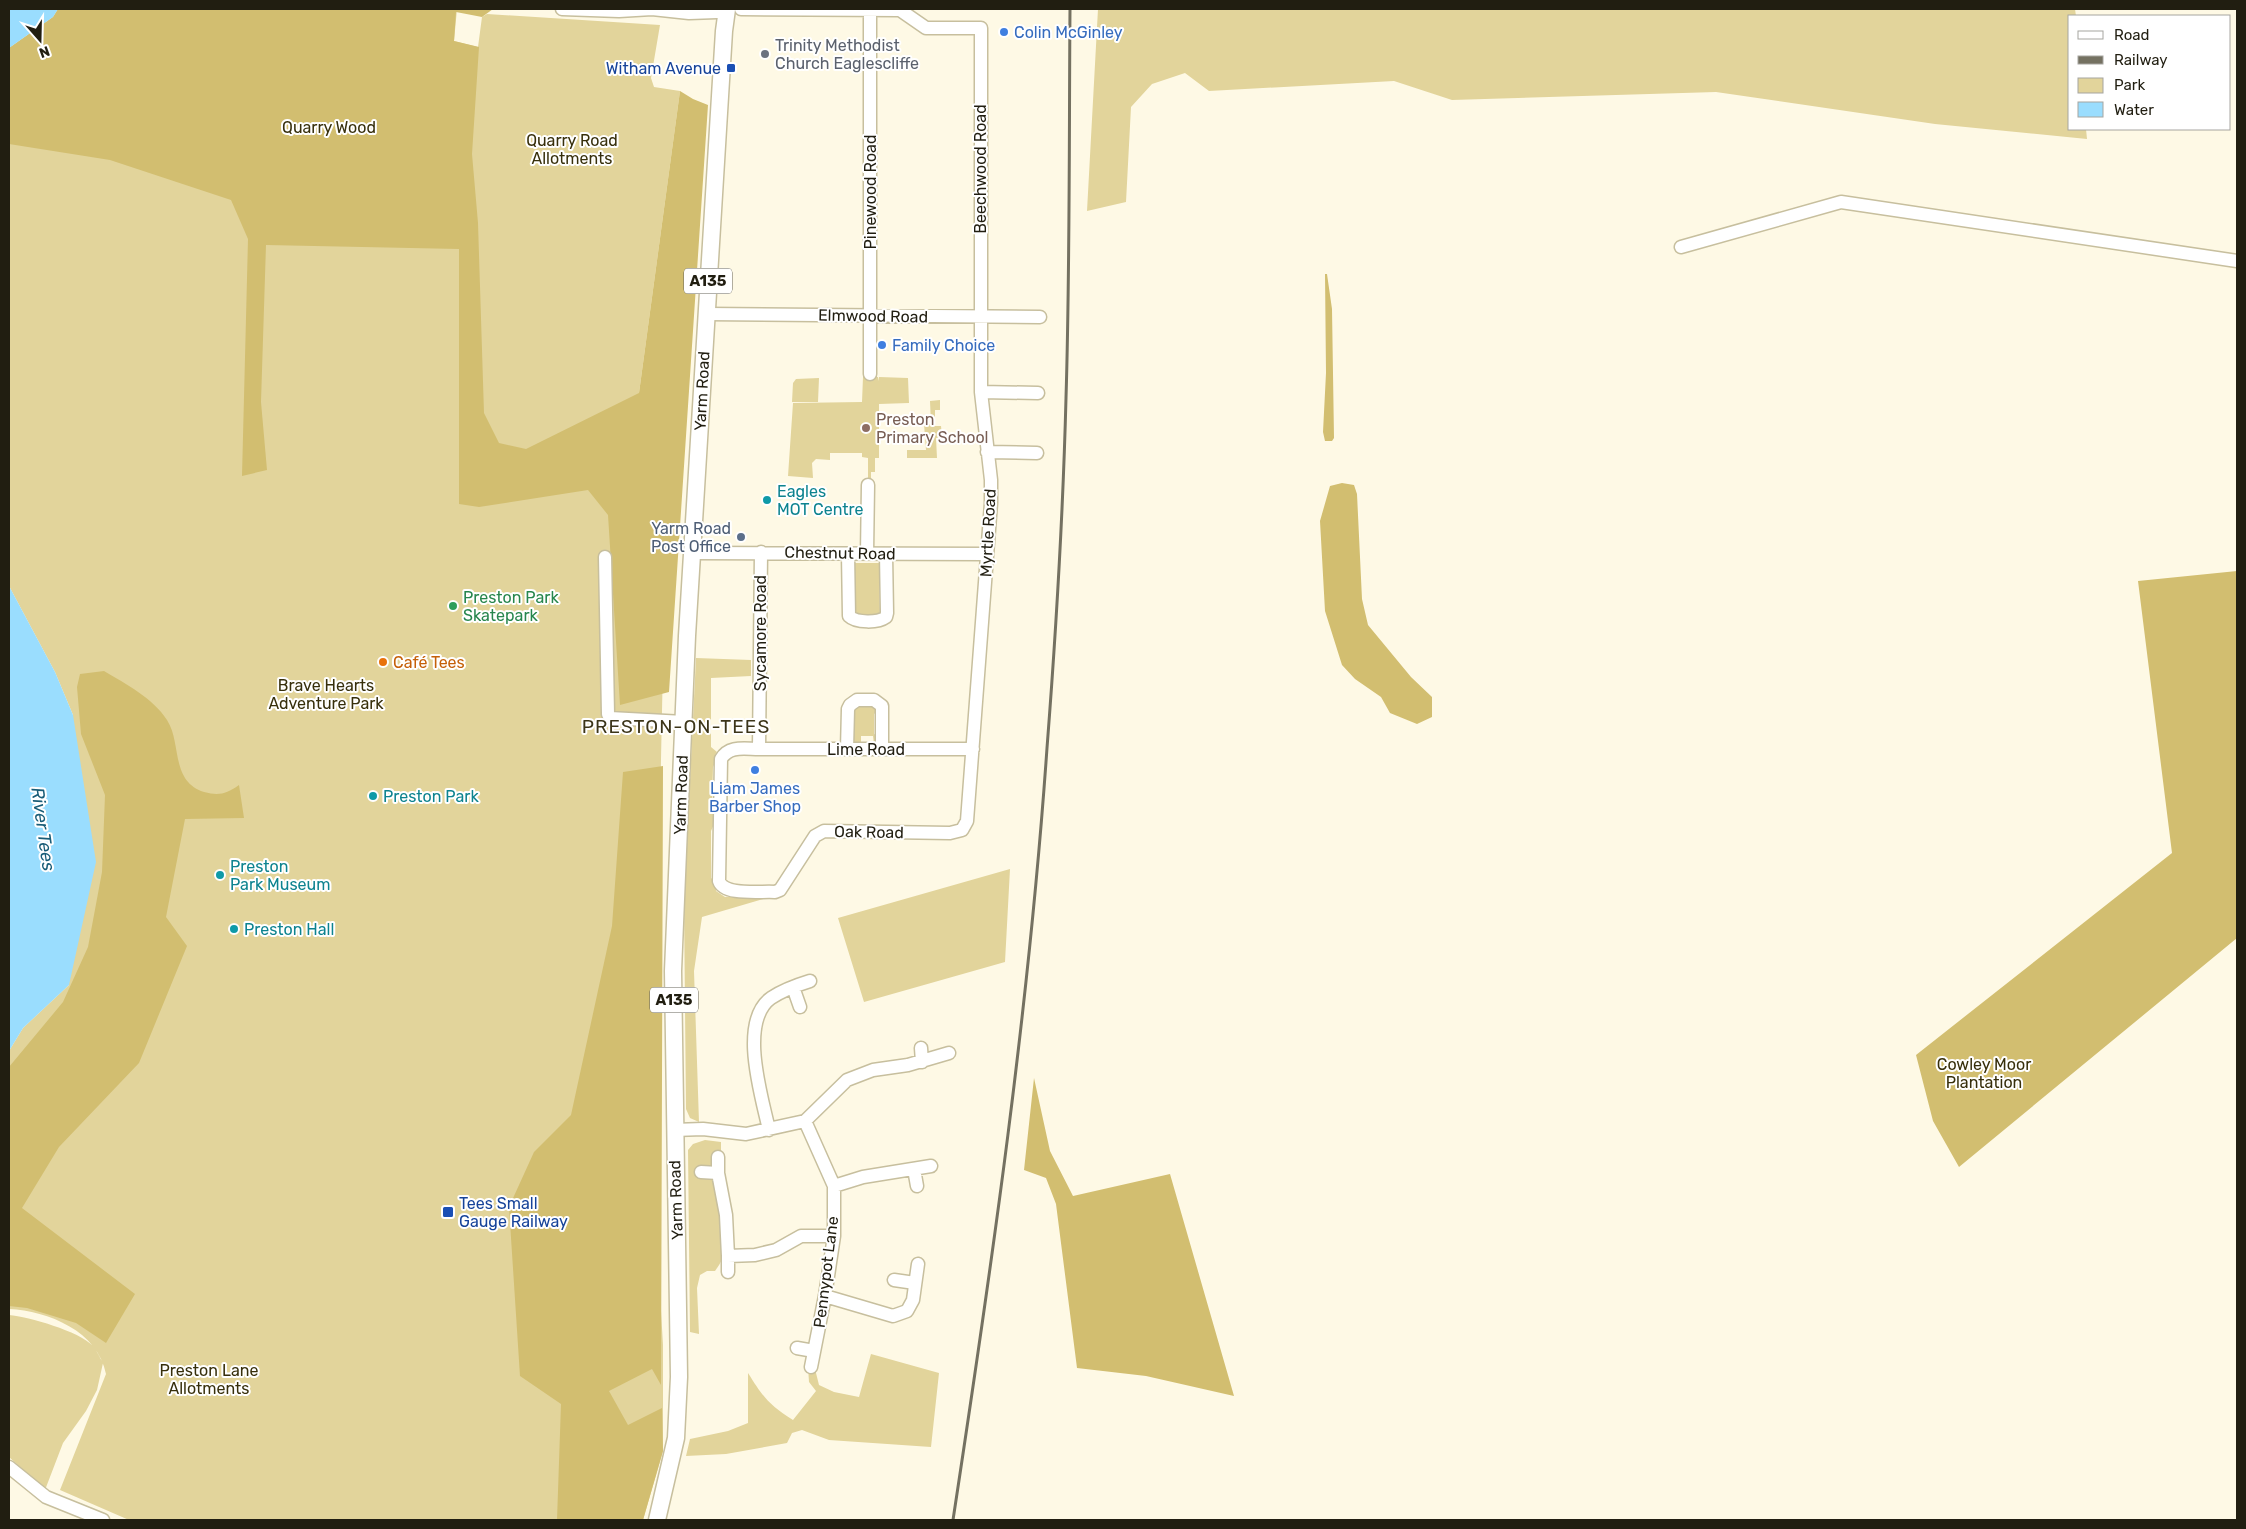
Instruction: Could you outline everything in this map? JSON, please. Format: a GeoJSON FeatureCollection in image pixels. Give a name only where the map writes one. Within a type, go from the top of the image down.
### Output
{"type":"FeatureCollection","features":[{"type":"Feature","properties":{"kind":"main road","name":"Yarm Road"},"geometry":{"type":"LineString","coordinates":[[657,1520],[676,1438],[679,1377],[674,1130],[674,971],[684,722],[706,314],[727,9]]}},
{"type":"Feature","properties":{"kind":"street"},"geometry":{"type":"LineString","coordinates":[[562,9],[619,11],[652,9],[689,13],[717,12],[727,9]]}},
{"type":"Feature","properties":{"kind":"street"},"geometry":{"type":"LineString","coordinates":[[742,9],[900,10],[914,13]]}},
{"type":"Feature","properties":{"kind":"street","name":"Pinewood Road"},"geometry":{"type":"LineString","coordinates":[[870,10],[868,316],[870,374]]}},
{"type":"Feature","properties":{"kind":"street","name":"Beechwood Road"},"geometry":{"type":"LineString","coordinates":[[914,13],[926,28],[981,28],[980,318]]}},
{"type":"Feature","properties":{"kind":"street"},"geometry":{"type":"LineString","coordinates":[[1681,247],[1841,202],[2237,261]]}},
{"type":"Feature","properties":{"kind":"street","name":"Elmwood Road"},"geometry":{"type":"LineString","coordinates":[[706,314],[980,318],[1040,317]]}},
{"type":"Feature","properties":{"kind":"street","name":"Myrtle Road"},"geometry":{"type":"LineString","coordinates":[[973,749],[991,483],[981,392],[980,318]]}},
{"type":"Feature","properties":{"kind":"street"},"geometry":{"type":"LineString","coordinates":[[981,392],[1038,393]]}},
{"type":"Feature","properties":{"kind":"street"},"geometry":{"type":"LineString","coordinates":[[987,452],[1037,453]]}},
{"type":"Feature","properties":{"kind":"street"},"geometry":{"type":"LineString","coordinates":[[867,554],[868,485]]}},
{"type":"Feature","properties":{"kind":"street","name":"Sycamore Road"},"geometry":{"type":"LineString","coordinates":[[759,749],[761,552]]}},
{"type":"Feature","properties":{"kind":"street","name":"Chestnut Road"},"geometry":{"type":"LineString","coordinates":[[693,553],[987,554]]}},
{"type":"Feature","properties":{"kind":"street"},"geometry":{"type":"LineString","coordinates":[[848,554],[849,616],[856,620],[879,621],[886,617],[887,613],[886,554]]}},
{"type":"Feature","properties":{"kind":"street"},"geometry":{"type":"LineString","coordinates":[[605,557],[608,714],[610,718],[684,722]]}},
{"type":"Feature","properties":{"kind":"street"},"geometry":{"type":"LineString","coordinates":[[847,749],[848,709],[857,700],[874,700],[882,706],[882,748]]}},
{"type":"Feature","properties":{"kind":"street","name":"Oak Road"},"geometry":{"type":"LineString","coordinates":[[759,749],[731,749],[727,751],[721,760],[719,880],[724,888],[738,891],[780,890],[815,836],[824,832],[950,833],[962,830],[967,821],[973,749]]}},
{"type":"Feature","properties":{"kind":"street","name":"Lime Road"},"geometry":{"type":"LineString","coordinates":[[759,749],[973,749]]}},
{"type":"Feature","properties":{"kind":"street"},"geometry":{"type":"LineString","coordinates":[[769,1130],[757,1075],[754,1045],[757,1018],[770,999],[793,987],[810,981]]}},
{"type":"Feature","properties":{"kind":"street"},"geometry":{"type":"LineString","coordinates":[[793,987],[800,1007]]}},
{"type":"Feature","properties":{"kind":"street"},"geometry":{"type":"LineString","coordinates":[[921,1048],[922,1062]]}},
{"type":"Feature","properties":{"kind":"street"},"geometry":{"type":"LineString","coordinates":[[674,1130],[703,1129],[746,1134],[806,1121],[847,1080],[874,1070],[922,1062],[949,1053]]}},
{"type":"Feature","properties":{"kind":"street","name":"Pennypot Lane"},"geometry":{"type":"LineString","coordinates":[[806,1121],[834,1186],[834,1236],[825,1296],[811,1367]]}},
{"type":"Feature","properties":{"kind":"street"},"geometry":{"type":"LineString","coordinates":[[718,1157],[718,1173],[726,1215],[728,1272]]}},
{"type":"Feature","properties":{"kind":"street"},"geometry":{"type":"LineString","coordinates":[[834,1186],[863,1178],[931,1166]]}},
{"type":"Feature","properties":{"kind":"street"},"geometry":{"type":"LineString","coordinates":[[914,1169],[917,1186]]}},
{"type":"Feature","properties":{"kind":"street"},"geometry":{"type":"LineString","coordinates":[[701,1172],[718,1173]]}},
{"type":"Feature","properties":{"kind":"street"},"geometry":{"type":"LineString","coordinates":[[728,1256],[755,1255],[776,1250],[801,1236],[834,1236]]}},
{"type":"Feature","properties":{"kind":"street"},"geometry":{"type":"LineString","coordinates":[[825,1296],[893,1316],[907,1311],[913,1300],[918,1264]]}},
{"type":"Feature","properties":{"kind":"street"},"geometry":{"type":"LineString","coordinates":[[894,1280],[915,1283]]}},
{"type":"Feature","properties":{"kind":"street","name":"Pennypot Lane"},"geometry":{"type":"LineString","coordinates":[[797,1348],[814,1351]]}},
{"type":"Feature","properties":{"kind":"street"},"geometry":{"type":"LineString","coordinates":[[9,1466],[46,1496],[103,1520]]}},
{"type":"Feature","properties":{"kind":"green space","name":"Preston Park"},"geometry":{"type":"Polygon","coordinates":[[[58,9],[457,9],[454,41],[478,47],[482,17],[487,14],[660,25],[651,78],[654,87],[680,91],[639,393],[663,663],[656,999],[658,1259],[663,1345],[663,1451],[643,1520],[129,1520],[60,1490],[106,1374],[101,1359],[93,1346],[69,1326],[39,1314],[9,1309],[9,1051],[23,1028],[69,985],[73,715],[55,672],[9,586],[9,48],[53,17],[58,9]]]}},
{"type":"Feature","properties":{"kind":"green space","name":"Quarry Wood"},"geometry":{"type":"Polygon","coordinates":[[[58,9],[493,9],[482,17],[456,12],[454,41],[479,47],[472,154],[478,223],[484,413],[499,443],[526,449],[639,393],[680,91],[708,105],[669,692],[620,705],[608,515],[588,490],[479,507],[459,504],[459,249],[266,245],[261,402],[267,470],[242,476],[248,239],[231,200],[110,160],[9,144],[9,48],[53,17],[58,9]]]}},
{"type":"Feature","properties":{"kind":"green space"},"geometry":{"type":"Polygon","coordinates":[[[1098,9],[2075,9],[2076,15],[2068,15],[2068,130],[2086,130],[2087,139],[1935,124],[1716,92],[1452,100],[1394,81],[1209,91],[1185,73],[1152,84],[1131,107],[1126,202],[1087,211],[1098,9]]]}},
{"type":"Feature","properties":{"kind":"green space"},"geometry":{"type":"Polygon","coordinates":[[[1325,274],[1327,274],[1332,309],[1334,438],[1332,441],[1325,441],[1323,432],[1326,373],[1325,274]]]}},
{"type":"Feature","properties":{"kind":"green space"},"geometry":{"type":"Polygon","coordinates":[[[863,377],[878,377],[879,381],[879,377],[908,378],[909,403],[879,404],[879,458],[875,458],[875,472],[871,472],[871,481],[868,481],[868,458],[862,457],[862,453],[830,453],[830,460],[816,459],[812,463],[813,478],[788,476],[793,403],[862,402],[863,377]]]}},
{"type":"Feature","properties":{"kind":"green space"},"geometry":{"type":"Polygon","coordinates":[[[819,378],[818,402],[792,402],[793,383],[796,379],[819,378]]]}},
{"type":"Feature","properties":{"kind":"green space"},"geometry":{"type":"Polygon","coordinates":[[[940,400],[940,410],[935,410],[935,426],[941,426],[942,437],[936,438],[937,458],[907,458],[907,450],[926,450],[924,424],[931,424],[930,401],[940,400]]]}},
{"type":"Feature","properties":{"kind":"green space"},"geometry":{"type":"Polygon","coordinates":[[[1342,483],[1354,485],[1357,494],[1362,599],[1368,625],[1411,677],[1432,697],[1432,717],[1417,724],[1390,713],[1381,697],[1355,679],[1342,665],[1325,611],[1320,521],[1330,486],[1342,483]]]}},
{"type":"Feature","properties":{"kind":"green space"},"geometry":{"type":"Polygon","coordinates":[[[853,563],[881,563],[883,569],[879,572],[880,616],[855,617],[853,563]]]}},
{"type":"Feature","properties":{"kind":"green space","name":"Cowley Moor Plantation"},"geometry":{"type":"Polygon","coordinates":[[[2237,571],[2237,938],[1959,1167],[1933,1121],[1916,1055],[2172,853],[2138,581],[2237,571]]]}},
{"type":"Feature","properties":{"kind":"green space"},"geometry":{"type":"Polygon","coordinates":[[[696,658],[751,660],[751,676],[711,678],[711,747],[717,752],[715,755],[718,757],[713,767],[712,801],[715,804],[715,822],[711,831],[711,878],[715,881],[716,891],[725,897],[773,896],[702,917],[694,971],[699,1122],[690,1118],[686,1109],[684,903],[696,658]]]}},
{"type":"Feature","properties":{"kind":"green space"},"geometry":{"type":"Polygon","coordinates":[[[104,671],[147,698],[161,712],[172,729],[181,770],[193,787],[204,792],[218,794],[239,785],[244,818],[185,819],[166,917],[187,946],[139,1063],[59,1147],[22,1208],[135,1294],[106,1343],[76,1323],[27,1308],[9,1306],[9,1067],[63,1002],[88,947],[102,872],[105,795],[81,734],[77,687],[80,674],[104,671]]]}},
{"type":"Feature","properties":{"kind":"green space"},"geometry":{"type":"Polygon","coordinates":[[[858,706],[875,707],[877,712],[874,714],[874,734],[879,736],[877,743],[874,744],[873,736],[861,736],[861,744],[853,744],[850,737],[854,733],[853,711],[858,706]]]}},
{"type":"Feature","properties":{"kind":"green space"},"geometry":{"type":"Polygon","coordinates":[[[663,766],[661,1385],[652,1369],[609,1391],[628,1425],[662,1408],[663,1451],[643,1520],[557,1520],[561,1404],[520,1376],[509,1207],[534,1152],[571,1115],[612,926],[623,772],[663,766]]]}},
{"type":"Feature","properties":{"kind":"green space"},"geometry":{"type":"Polygon","coordinates":[[[1010,869],[1005,962],[864,1002],[838,918],[1010,869]]]}},
{"type":"Feature","properties":{"kind":"green space"},"geometry":{"type":"Polygon","coordinates":[[[1034,1078],[1050,1151],[1073,1196],[1170,1174],[1234,1396],[1146,1376],[1077,1368],[1056,1204],[1046,1178],[1024,1170],[1034,1078]]]}},
{"type":"Feature","properties":{"kind":"green space"},"geometry":{"type":"Polygon","coordinates":[[[705,1140],[721,1142],[721,1154],[709,1167],[724,1225],[725,1248],[722,1259],[715,1271],[707,1271],[700,1275],[697,1288],[699,1334],[690,1332],[688,1150],[693,1144],[705,1140]]]}},
{"type":"Feature","properties":{"kind":"green space"},"geometry":{"type":"Polygon","coordinates":[[[9,1315],[41,1322],[77,1335],[93,1346],[103,1363],[97,1390],[86,1411],[63,1443],[45,1490],[9,1457],[9,1315]]]}},
{"type":"Feature","properties":{"kind":"green space"},"geometry":{"type":"Polygon","coordinates":[[[871,1354],[939,1373],[931,1447],[829,1440],[802,1430],[792,1433],[787,1443],[726,1454],[686,1456],[690,1439],[728,1431],[748,1423],[748,1373],[767,1400],[793,1420],[816,1391],[809,1382],[808,1367],[815,1369],[819,1385],[834,1392],[859,1397],[871,1354]]]}},
{"type":"Feature","properties":{"kind":"water"},"geometry":{"type":"Polygon","coordinates":[[[9,9],[58,9],[53,17],[9,48],[9,9]]]}},
{"type":"Feature","properties":{"kind":"water","name":"River Tees"},"geometry":{"type":"Polygon","coordinates":[[[9,586],[55,672],[73,715],[96,862],[69,985],[23,1028],[9,1051],[9,586]]]}},
{"type":"Feature","properties":{"kind":"railway"},"geometry":{"type":"LineString","coordinates":[[953,1520],[982,1328],[1020,1039],[1047,748],[1059,573],[1065,442],[1070,9]]}},
{"type":"Feature","properties":{"kind":"place","name":"Colin McGinley"},"geometry":{"type":"Point","coordinates":[1004,32]}},
{"type":"Feature","properties":{"kind":"place","name":"Trinity Methodist Church Eaglescliffe"},"geometry":{"type":"Point","coordinates":[765,54]}},
{"type":"Feature","properties":{"kind":"place","name":"Witham Avenue"},"geometry":{"type":"Point","coordinates":[731,68]}},
{"type":"Feature","properties":{"kind":"place","name":"Family Choice"},"geometry":{"type":"Point","coordinates":[882,345]}},
{"type":"Feature","properties":{"kind":"place","name":"Preston Primary School"},"geometry":{"type":"Point","coordinates":[866,428]}},
{"type":"Feature","properties":{"kind":"place","name":"Eagles MOT Centre"},"geometry":{"type":"Point","coordinates":[767,500]}},
{"type":"Feature","properties":{"kind":"place","name":"Yarm Road Post Office"},"geometry":{"type":"Point","coordinates":[741,537]}},
{"type":"Feature","properties":{"kind":"place","name":"Preston Park Skatepark"},"geometry":{"type":"Point","coordinates":[453,606]}},
{"type":"Feature","properties":{"kind":"place","name":"Café Tees"},"geometry":{"type":"Point","coordinates":[383,662]}},
{"type":"Feature","properties":{"kind":"place","name":"Liam James Barber Shop"},"geometry":{"type":"Point","coordinates":[755,770]}},
{"type":"Feature","properties":{"kind":"place","name":"Preston Park"},"geometry":{"type":"Point","coordinates":[373,796]}},
{"type":"Feature","properties":{"kind":"place","name":"Preston Park Museum"},"geometry":{"type":"Point","coordinates":[220,875]}},
{"type":"Feature","properties":{"kind":"place","name":"Preston Hall"},"geometry":{"type":"Point","coordinates":[234,929]}},
{"type":"Feature","properties":{"kind":"place","name":"Tees Small Gauge Railway"},"geometry":{"type":"Point","coordinates":[448,1212]}},
{"type":"Feature","properties":{"kind":"district","name":"PRESTON-ON-TEES"},"geometry":{"type":"Point","coordinates":[676,726]}},
{"type":"Feature","properties":{"kind":"park label","name":"Quarry Road Allotments"},"geometry":{"type":"Point","coordinates":[572,149]}},
{"type":"Feature","properties":{"kind":"park label","name":"Brave Hearts Adventure Park"},"geometry":{"type":"Point","coordinates":[326,694]}},
{"type":"Feature","properties":{"kind":"park label","name":"Preston Lane Allotments"},"geometry":{"type":"Point","coordinates":[209,1379]}}]}
